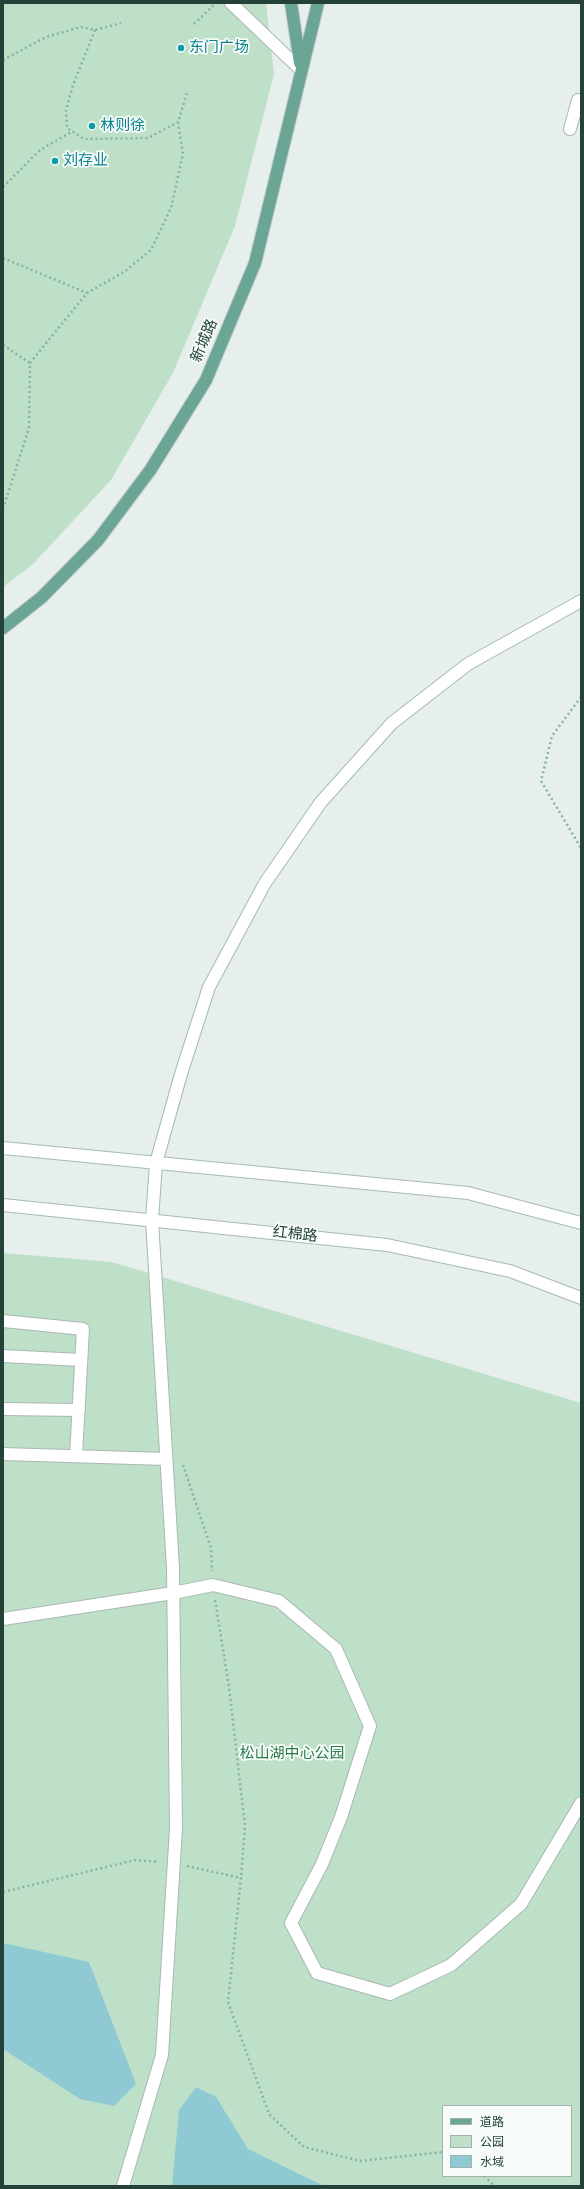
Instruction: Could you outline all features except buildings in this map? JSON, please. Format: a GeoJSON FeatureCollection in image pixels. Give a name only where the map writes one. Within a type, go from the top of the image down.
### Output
{"type":"FeatureCollection","features":[{"type":"Feature","properties":{"kind":"main road"},"geometry":{"type":"LineString","coordinates":[[291,3],[301,70]]}},
{"type":"Feature","properties":{"kind":"main road","name":"新城路"},"geometry":{"type":"LineString","coordinates":[[3,628],[42,597],[98,540],[151,469],[206,380],[255,263],[318,3]]}},
{"type":"Feature","properties":{"kind":"street"},"geometry":{"type":"LineString","coordinates":[[231,3],[301,70]]}},
{"type":"Feature","properties":{"kind":"street"},"geometry":{"type":"LineString","coordinates":[[570,129],[578,100],[581,101]]}},
{"type":"Feature","properties":{"kind":"street"},"geometry":{"type":"LineString","coordinates":[[123,2186],[162,2055],[176,1828],[173,1593],[152,1220],[156,1164],[180,1074],[209,987],[265,883],[320,802],[392,723],[468,664],[581,601]]}},
{"type":"Feature","properties":{"kind":"street"},"geometry":{"type":"LineString","coordinates":[[3,1148],[468,1193],[581,1223]]}},
{"type":"Feature","properties":{"kind":"street","name":"红棉路"},"geometry":{"type":"LineString","coordinates":[[3,1206],[387,1244],[510,1271],[581,1298]]}},
{"type":"Feature","properties":{"kind":"street"},"geometry":{"type":"LineString","coordinates":[[3,1321],[83,1329],[76,1456]]}},
{"type":"Feature","properties":{"kind":"street"},"geometry":{"type":"LineString","coordinates":[[3,1356],[81,1360]]}},
{"type":"Feature","properties":{"kind":"street"},"geometry":{"type":"LineString","coordinates":[[3,1409],[78,1410]]}},
{"type":"Feature","properties":{"kind":"street"},"geometry":{"type":"LineString","coordinates":[[3,1454],[166,1459]]}},
{"type":"Feature","properties":{"kind":"street"},"geometry":{"type":"LineString","coordinates":[[3,1619],[173,1593],[213,1585],[279,1601],[336,1649],[370,1726],[341,1817],[322,1864],[291,1923],[317,1973],[390,1994],[451,1965],[522,1904],[581,1803]]}},
{"type":"Feature","properties":{"kind":"path"},"geometry":{"type":"LineString","coordinates":[[194,24],[216,3]]}},
{"type":"Feature","properties":{"kind":"path"},"geometry":{"type":"LineString","coordinates":[[3,60],[46,37],[81,27],[95,30],[121,23]]}},
{"type":"Feature","properties":{"kind":"path"},"geometry":{"type":"LineString","coordinates":[[95,30],[66,110],[67,128],[84,139],[148,138],[178,122]]}},
{"type":"Feature","properties":{"kind":"path"},"geometry":{"type":"LineString","coordinates":[[3,509],[29,428],[30,363],[87,293],[124,272],[151,250],[171,208],[184,154],[178,122],[187,92]]}},
{"type":"Feature","properties":{"kind":"path"},"geometry":{"type":"LineString","coordinates":[[3,187],[40,150],[73,131]]}},
{"type":"Feature","properties":{"kind":"path"},"geometry":{"type":"LineString","coordinates":[[3,258],[87,293]]}},
{"type":"Feature","properties":{"kind":"path"},"geometry":{"type":"LineString","coordinates":[[3,346],[30,363]]}},
{"type":"Feature","properties":{"kind":"path"},"geometry":{"type":"LineString","coordinates":[[581,697],[552,736],[541,781],[581,848]]}},
{"type":"Feature","properties":{"kind":"path"},"geometry":{"type":"LineString","coordinates":[[181,1458],[211,1548],[213,1585],[229,1687],[245,1826],[242,1878],[228,2002],[268,2114],[304,2147],[360,2161],[442,2152]]}},
{"type":"Feature","properties":{"kind":"path"},"geometry":{"type":"LineString","coordinates":[[3,1892],[135,1860],[174,1863],[242,1878]]}},
{"type":"Feature","properties":{"kind":"path"},"geometry":{"type":"LineString","coordinates":[[485,2177],[495,2186]]}},
{"type":"Feature","properties":{"kind":"green space"},"geometry":{"type":"Polygon","coordinates":[[[6,3],[266,3],[274,74],[235,226],[173,373],[111,480],[32,565],[3,587],[3,5],[6,3]]]}},
{"type":"Feature","properties":{"kind":"green space","name":"松山湖中心公园"},"geometry":{"type":"Polygon","coordinates":[[[3,1253],[112,1262],[581,1403],[581,2186],[3,2186],[3,1253]]]}},
{"type":"Feature","properties":{"kind":"water"},"geometry":{"type":"Polygon","coordinates":[[[3,1943],[89,1962],[136,2084],[114,2106],[80,2099],[3,2049],[3,1943]]]}},
{"type":"Feature","properties":{"kind":"water"},"geometry":{"type":"Polygon","coordinates":[[[196,2087],[216,2097],[248,2149],[324,2186],[172,2186],[179,2110],[196,2087]]]}},
{"type":"Feature","properties":{"kind":"place","name":"东门广场"},"geometry":{"type":"Point","coordinates":[181,48]}},
{"type":"Feature","properties":{"kind":"place","name":"林则徐"},"geometry":{"type":"Point","coordinates":[92,126]}},
{"type":"Feature","properties":{"kind":"place","name":"刘存业"},"geometry":{"type":"Point","coordinates":[55,161]}}]}
